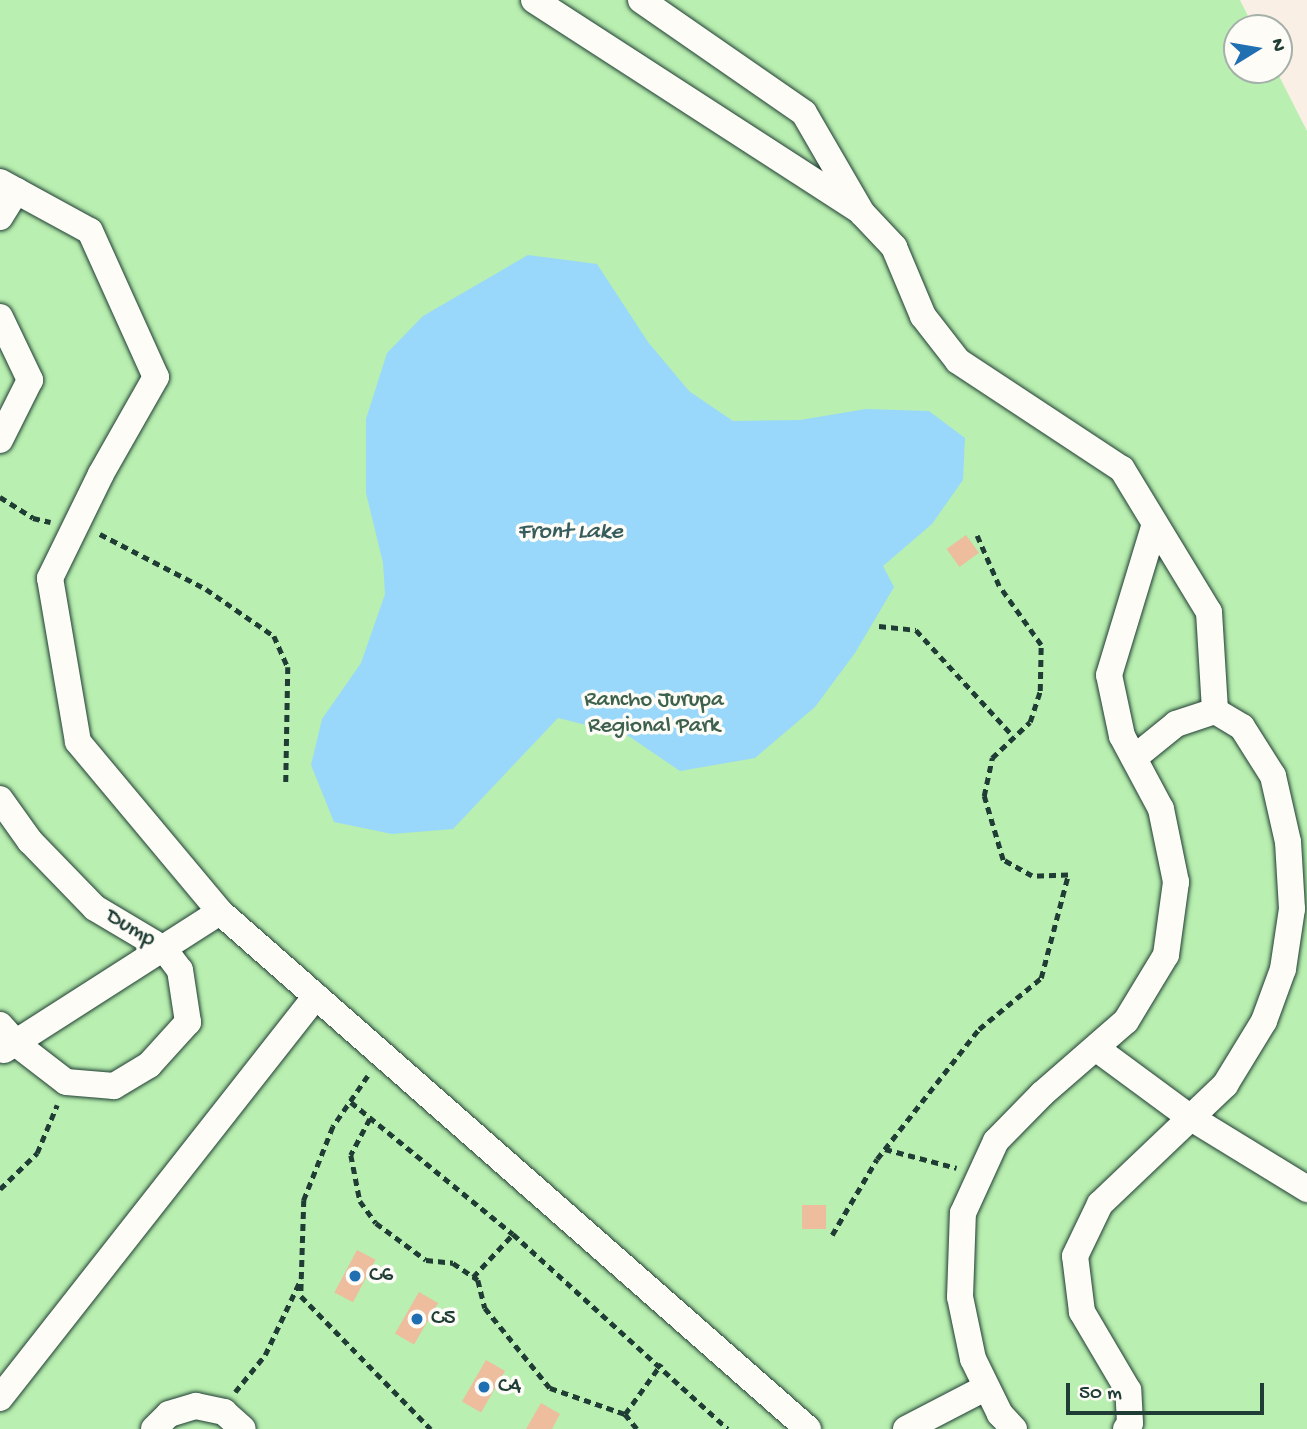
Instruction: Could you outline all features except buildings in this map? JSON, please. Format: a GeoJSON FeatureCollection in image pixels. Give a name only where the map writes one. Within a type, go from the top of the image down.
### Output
{"type":"FeatureCollection","features":[{"type":"Feature","properties":{"kind":"lane"},"geometry":{"type":"LineString","coordinates":[[534,0],[862,213]]}},
{"type":"Feature","properties":{"kind":"lane"},"geometry":{"type":"LineString","coordinates":[[641,0],[804,113],[862,213],[894,247],[923,316],[958,361],[1122,469],[1209,612],[1215,711]]}},
{"type":"Feature","properties":{"kind":"lane"},"geometry":{"type":"LineString","coordinates":[[0,217],[8,187],[90,231],[156,377],[50,578],[78,742],[220,912],[808,1429]]}},
{"type":"Feature","properties":{"kind":"lane"},"geometry":{"type":"LineString","coordinates":[[0,317],[30,380],[0,440]]}},
{"type":"Feature","properties":{"kind":"lane"},"geometry":{"type":"LineString","coordinates":[[1014,1429],[985,1388],[973,1359],[960,1297],[964,1213],[996,1141],[1042,1094],[1097,1049],[1126,1021],[1166,955],[1177,882],[1161,809],[1122,736],[1109,675],[1155,524]]}},
{"type":"Feature","properties":{"kind":"lane"},"geometry":{"type":"LineString","coordinates":[[1126,1429],[1130,1423],[1128,1390],[1082,1312],[1075,1256],[1100,1204],[1188,1116],[1225,1085],[1264,1021],[1283,969],[1292,909],[1288,842],[1273,776],[1242,727],[1215,711],[1176,724],[1134,758]]}},
{"type":"Feature","properties":{"kind":"lane","name":"Dump"},"geometry":{"type":"LineString","coordinates":[[0,799],[30,841],[94,908],[164,949],[180,970],[188,1022],[149,1065],[114,1086],[66,1082]]}},
{"type":"Feature","properties":{"kind":"lane"},"geometry":{"type":"LineString","coordinates":[[9,1048],[220,912]]}},
{"type":"Feature","properties":{"kind":"lane"},"geometry":{"type":"LineString","coordinates":[[0,1398],[316,996]]}},
{"type":"Feature","properties":{"kind":"lane"},"geometry":{"type":"LineString","coordinates":[[0,1025],[9,1048],[66,1082]]}},
{"type":"Feature","properties":{"kind":"lane"},"geometry":{"type":"LineString","coordinates":[[1097,1049],[1188,1116],[1307,1189]]}},
{"type":"Feature","properties":{"kind":"lane"},"geometry":{"type":"LineString","coordinates":[[906,1429],[985,1388]]}},
{"type":"Feature","properties":{"kind":"lane"},"geometry":{"type":"LineString","coordinates":[[154,1429],[169,1413],[196,1406],[219,1411],[243,1429]]}},
{"type":"Feature","properties":{"kind":"path"},"geometry":{"type":"LineString","coordinates":[[0,497],[33,518],[93,530],[206,589],[274,636],[288,667],[286,783]]}},
{"type":"Feature","properties":{"kind":"path"},"geometry":{"type":"LineString","coordinates":[[832,1235],[885,1149],[979,1029],[1041,978],[1050,955],[1068,875],[1032,876],[1003,860],[984,796],[992,758],[1030,722],[1040,691],[1041,645],[999,586],[977,536]]}},
{"type":"Feature","properties":{"kind":"path"},"geometry":{"type":"LineString","coordinates":[[879,626],[916,630],[1013,736]]}},
{"type":"Feature","properties":{"kind":"path"},"geometry":{"type":"LineString","coordinates":[[383,1055],[333,1127],[304,1200],[301,1296],[431,1429]]}},
{"type":"Feature","properties":{"kind":"path"},"geometry":{"type":"LineString","coordinates":[[0,1189],[37,1153],[66,1082]]}},
{"type":"Feature","properties":{"kind":"path"},"geometry":{"type":"LineString","coordinates":[[351,1102],[513,1234],[661,1364],[729,1429]]}},
{"type":"Feature","properties":{"kind":"path"},"geometry":{"type":"LineString","coordinates":[[370,1118],[351,1155],[360,1201],[376,1223],[426,1260],[453,1264],[473,1277],[485,1308],[550,1388],[625,1415],[636,1429]]}},
{"type":"Feature","properties":{"kind":"path"},"geometry":{"type":"LineString","coordinates":[[885,1149],[981,1174]]}},
{"type":"Feature","properties":{"kind":"path"},"geometry":{"type":"LineString","coordinates":[[473,1277],[513,1234]]}},
{"type":"Feature","properties":{"kind":"path"},"geometry":{"type":"LineString","coordinates":[[219,1411],[265,1355],[302,1276]]}},
{"type":"Feature","properties":{"kind":"path"},"geometry":{"type":"LineString","coordinates":[[625,1415],[661,1364]]}},
{"type":"Feature","properties":{"kind":"green space","name":"Rancho Jurupa Regional Park"},"geometry":{"type":"Polygon","coordinates":[[[0,0],[1240,0],[1247,14],[1223,14],[1223,84],[1283,84],[1307,131],[1307,1429],[0,1429],[0,0]]]}},
{"type":"Feature","properties":{"kind":"water","name":"Front Lake"},"geometry":{"type":"Polygon","coordinates":[[[528,255],[597,264],[648,342],[689,391],[733,421],[800,420],[866,409],[929,411],[965,438],[963,480],[932,524],[883,566],[894,587],[855,653],[815,707],[755,758],[680,771],[627,735],[558,718],[453,829],[392,834],[334,822],[311,765],[322,719],[361,663],[385,594],[383,563],[366,493],[366,419],[387,353],[423,316],[528,255]]]}},
{"type":"Feature","properties":{"kind":"place","name":"C6"},"geometry":{"type":"Point","coordinates":[355,1276]}},
{"type":"Feature","properties":{"kind":"place","name":"C5"},"geometry":{"type":"Point","coordinates":[417,1319]}},
{"type":"Feature","properties":{"kind":"place","name":"C4"},"geometry":{"type":"Point","coordinates":[484,1387]}}]}
